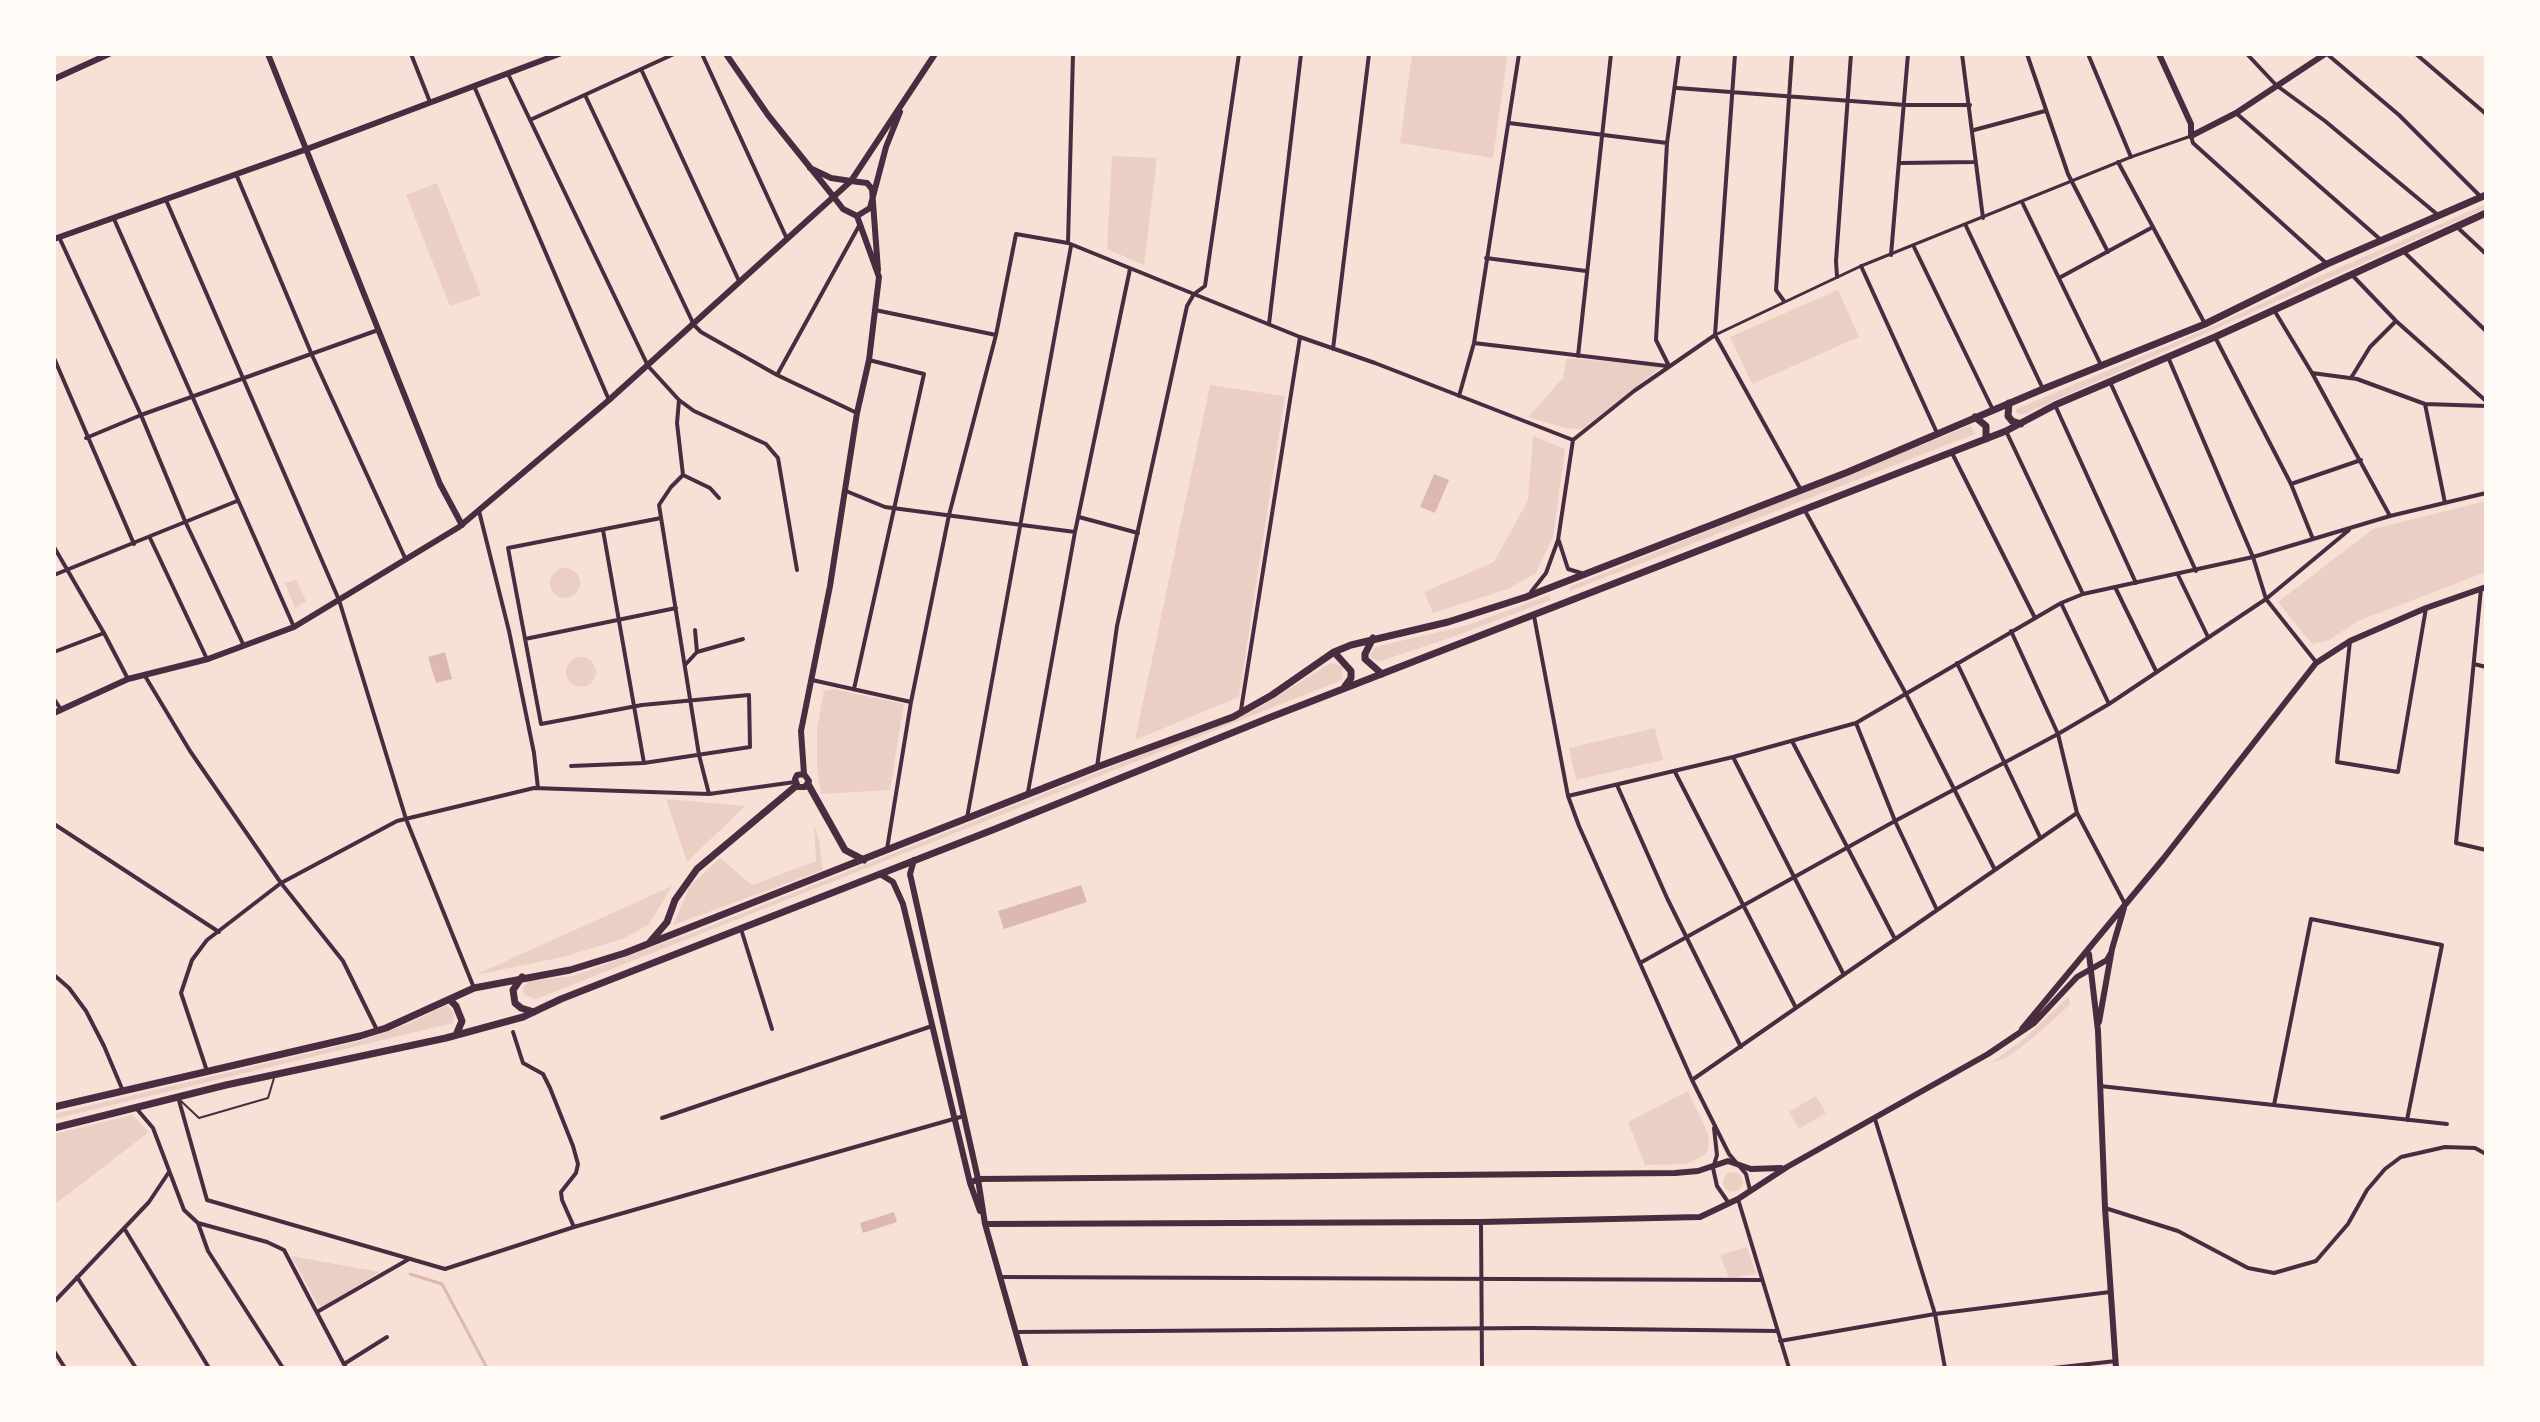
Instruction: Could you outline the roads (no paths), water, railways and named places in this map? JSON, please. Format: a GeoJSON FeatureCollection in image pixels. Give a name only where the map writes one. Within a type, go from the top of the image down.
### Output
{"type":"FeatureCollection","features":[{"type":"Feature","properties":{"kind":"main road"},"geometry":{"type":"LineString","coordinates":[[54,79],[109,54]]}},
{"type":"Feature","properties":{"kind":"main road"},"geometry":{"type":"LineString","coordinates":[[268,54],[440,484],[462,525]]}},
{"type":"Feature","properties":{"kind":"main road"},"geometry":{"type":"LineString","coordinates":[[57,238],[307,149],[559,54]]}},
{"type":"Feature","properties":{"kind":"main road"},"geometry":{"type":"LineString","coordinates":[[726,54],[807,166],[843,209],[857,216],[879,277]]}},
{"type":"Feature","properties":{"kind":"main road"},"geometry":{"type":"LineString","coordinates":[[57,711],[128,679],[208,659],[294,627],[462,525],[648,366],[851,181],[935,54]]}},
{"type":"Feature","properties":{"kind":"main road"},"geometry":{"type":"LineString","coordinates":[[2161,55],[2191,124],[2191,136],[2236,113],[2326,54]]}},
{"type":"Feature","properties":{"kind":"main road"},"geometry":{"type":"LineString","coordinates":[[857,216],[870,208],[886,147],[903,104]]}},
{"type":"Feature","properties":{"kind":"main road"},"geometry":{"type":"LineString","coordinates":[[807,166],[831,178],[867,183],[874,197],[879,277],[869,360],[801,731],[804,774],[808,784],[845,850],[864,860]]}},
{"type":"Feature","properties":{"kind":"main road"},"geometry":{"type":"LineString","coordinates":[[54,1107],[377,1030],[474,988],[570,970],[648,944],[1241,712],[1272,695],[1334,652],[1373,638],[1448,622],[1526,597],[1801,490],[2205,324],[2327,264],[2484,196]]}},
{"type":"Feature","properties":{"kind":"main road"},"geometry":{"type":"LineString","coordinates":[[54,1128],[512,1021],[1341,690],[2006,431],[2055,405],[2215,337],[2486,213]]}},
{"type":"Feature","properties":{"kind":"main road"},"geometry":{"type":"LineString","coordinates":[[2009,403],[2008,416],[2021,424]]}},
{"type":"Feature","properties":{"kind":"main road"},"geometry":{"type":"LineString","coordinates":[[1975,417],[1986,426],[1986,439]]}},
{"type":"Feature","properties":{"kind":"main road"},"geometry":{"type":"LineString","coordinates":[[2018,1033],[2091,947],[2316,663],[2350,641],[2426,608],[2483,588]]}},
{"type":"Feature","properties":{"kind":"main road"},"geometry":{"type":"LineString","coordinates":[[1373,638],[1365,659],[1382,674]]}},
{"type":"Feature","properties":{"kind":"main road"},"geometry":{"type":"LineString","coordinates":[[1334,652],[1351,671],[1349,683],[1341,690]]}},
{"type":"Feature","properties":{"kind":"main road"},"geometry":{"type":"LineString","coordinates":[[648,944],[667,922],[675,900],[697,869],[796,784],[797,775],[804,774]]}},
{"type":"Feature","properties":{"kind":"main road"},"geometry":{"type":"LineString","coordinates":[[796,784],[803,788],[808,784]]}},
{"type":"Feature","properties":{"kind":"main road"},"geometry":{"type":"LineString","coordinates":[[914,860],[910,874],[978,1179],[985,1224],[1026,1368]]}},
{"type":"Feature","properties":{"kind":"main road"},"geometry":{"type":"LineString","coordinates":[[880,874],[893,882],[903,904],[970,1183],[985,1224]]}},
{"type":"Feature","properties":{"kind":"main road"},"geometry":{"type":"LineString","coordinates":[[2098,1031],[2112,951],[2125,904]]}},
{"type":"Feature","properties":{"kind":"main road"},"geometry":{"type":"LineString","coordinates":[[2112,951],[2106,940],[2099,939],[2091,947],[2090,968],[2098,1031],[2105,1208],[2116,1365]]}},
{"type":"Feature","properties":{"kind":"main road"},"geometry":{"type":"LineString","coordinates":[[2091,947],[2096,962],[2104,962]]}},
{"type":"Feature","properties":{"kind":"main road"},"geometry":{"type":"LineString","coordinates":[[985,1224],[1481,1222],[1700,1217],[1730,1204],[1787,1167],[1988,1054],[2034,1023],[2077,977],[2104,962],[2112,951]]}},
{"type":"Feature","properties":{"kind":"main road"},"geometry":{"type":"LineString","coordinates":[[522,977],[513,990],[515,1003],[535,1012]]}},
{"type":"Feature","properties":{"kind":"main road"},"geometry":{"type":"LineString","coordinates":[[450,1000],[462,1021],[456,1035]]}},
{"type":"Feature","properties":{"kind":"main road"},"geometry":{"type":"LineString","coordinates":[[970,1183],[978,1179],[1635,1174],[1698,1171],[1728,1161],[1751,1169],[1787,1167]]}},
{"type":"Feature","properties":{"kind":"street"},"geometry":{"type":"LineString","coordinates":[[86,54],[88,64]]}},
{"type":"Feature","properties":{"kind":"street"},"geometry":{"type":"LineString","coordinates":[[411,54],[430,102]]}},
{"type":"Feature","properties":{"kind":"street"},"geometry":{"type":"LineString","coordinates":[[530,120],[674,54]]}},
{"type":"Feature","properties":{"kind":"street"},"geometry":{"type":"LineString","coordinates":[[702,54],[787,239]]}},
{"type":"Feature","properties":{"kind":"street"},"geometry":{"type":"LineString","coordinates":[[967,818],[1070,244],[1073,54]]}},
{"type":"Feature","properties":{"kind":"street"},"geometry":{"type":"LineString","coordinates":[[1097,767],[1117,626],[1187,306],[1194,294],[1205,286],[1239,54]]}},
{"type":"Feature","properties":{"kind":"street"},"geometry":{"type":"LineString","coordinates":[[1269,324],[1301,54]]}},
{"type":"Feature","properties":{"kind":"street"},"geometry":{"type":"LineString","coordinates":[[1333,349],[1369,54]]}},
{"type":"Feature","properties":{"kind":"street"},"geometry":{"type":"LineString","coordinates":[[1459,396],[1474,343],[1519,54]]}},
{"type":"Feature","properties":{"kind":"street"},"geometry":{"type":"LineString","coordinates":[[1578,356],[1611,54]]}},
{"type":"Feature","properties":{"kind":"street"},"geometry":{"type":"LineString","coordinates":[[1669,366],[1656,340],[1667,143],[1679,54]]}},
{"type":"Feature","properties":{"kind":"street"},"geometry":{"type":"LineString","coordinates":[[1735,54],[1715,335],[1801,490]]}},
{"type":"Feature","properties":{"kind":"street"},"geometry":{"type":"LineString","coordinates":[[1784,301],[1776,290],[1792,54]]}},
{"type":"Feature","properties":{"kind":"street"},"geometry":{"type":"LineString","coordinates":[[1837,277],[1851,54]]}},
{"type":"Feature","properties":{"kind":"street"},"geometry":{"type":"LineString","coordinates":[[1891,255],[1908,54]]}},
{"type":"Feature","properties":{"kind":"street"},"geometry":{"type":"LineString","coordinates":[[1962,54],[1983,218]]}},
{"type":"Feature","properties":{"kind":"street"},"geometry":{"type":"LineString","coordinates":[[2027,54],[2072,181],[2108,252]]}},
{"type":"Feature","properties":{"kind":"street"},"geometry":{"type":"LineString","coordinates":[[2088,54],[2131,157]]}},
{"type":"Feature","properties":{"kind":"street"},"geometry":{"type":"LineString","coordinates":[[2247,54],[2276,85],[2325,121],[2439,215]]}},
{"type":"Feature","properties":{"kind":"street"},"geometry":{"type":"LineString","coordinates":[[2326,54],[2399,115],[2484,196]]}},
{"type":"Feature","properties":{"kind":"street"},"geometry":{"type":"LineString","coordinates":[[2416,54],[2486,114]]}},
{"type":"Feature","properties":{"kind":"street"},"geometry":{"type":"LineString","coordinates":[[641,69],[739,283]]}},
{"type":"Feature","properties":{"kind":"street"},"geometry":{"type":"LineString","coordinates":[[508,74],[648,366],[679,400],[694,411],[766,444],[778,458],[797,570]]}},
{"type":"Feature","properties":{"kind":"street"},"geometry":{"type":"LineString","coordinates":[[474,86],[609,400]]}},
{"type":"Feature","properties":{"kind":"street"},"geometry":{"type":"LineString","coordinates":[[1676,88],[1905,105],[1970,105]]}},
{"type":"Feature","properties":{"kind":"street"},"geometry":{"type":"LineString","coordinates":[[585,95],[694,325],[777,375],[857,413]]}},
{"type":"Feature","properties":{"kind":"street"},"geometry":{"type":"LineString","coordinates":[[1974,130],[2046,111]]}},
{"type":"Feature","properties":{"kind":"street"},"geometry":{"type":"LineString","coordinates":[[2236,113],[2381,240]]}},
{"type":"Feature","properties":{"kind":"street"},"geometry":{"type":"LineString","coordinates":[[1509,123],[1667,143]]}},
{"type":"Feature","properties":{"kind":"street"},"geometry":{"type":"LineString","coordinates":[[1526,597],[1546,573],[1558,540],[1573,440],[1669,366],[1715,335],[1861,266],[2118,162],[2191,136],[2193,143],[2327,264]]}},
{"type":"Feature","properties":{"kind":"street"},"geometry":{"type":"LineString","coordinates":[[1901,163],[1975,162]]}},
{"type":"Feature","properties":{"kind":"street"},"geometry":{"type":"LineString","coordinates":[[2118,162],[2205,324]]}},
{"type":"Feature","properties":{"kind":"street"},"geometry":{"type":"LineString","coordinates":[[236,174],[312,355],[406,560]]}},
{"type":"Feature","properties":{"kind":"street"},"geometry":{"type":"LineString","coordinates":[[166,200],[339,600],[406,819],[474,988]]}},
{"type":"Feature","properties":{"kind":"street"},"geometry":{"type":"LineString","coordinates":[[2022,202],[2101,366]]}},
{"type":"Feature","properties":{"kind":"street"},"geometry":{"type":"LineString","coordinates":[[114,218],[294,627]]}},
{"type":"Feature","properties":{"kind":"street"},"geometry":{"type":"LineString","coordinates":[[777,375],[860,224]]}},
{"type":"Feature","properties":{"kind":"street"},"geometry":{"type":"LineString","coordinates":[[1966,226],[2043,389]]}},
{"type":"Feature","properties":{"kind":"street"},"geometry":{"type":"LineString","coordinates":[[2457,227],[2486,254]]}},
{"type":"Feature","properties":{"kind":"street"},"geometry":{"type":"LineString","coordinates":[[2059,278],[2151,228]]}},
{"type":"Feature","properties":{"kind":"street"},"geometry":{"type":"LineString","coordinates":[[886,851],[911,702],[949,515],[996,335],[1016,234],[1070,244],[1300,337],[1573,440]]}},
{"type":"Feature","properties":{"kind":"street"},"geometry":{"type":"LineString","coordinates":[[57,238],[141,415],[185,521],[244,646]]}},
{"type":"Feature","properties":{"kind":"street"},"geometry":{"type":"LineString","coordinates":[[1914,247],[1993,410]]}},
{"type":"Feature","properties":{"kind":"street"},"geometry":{"type":"LineString","coordinates":[[2403,251],[2486,331]]}},
{"type":"Feature","properties":{"kind":"street"},"geometry":{"type":"LineString","coordinates":[[1486,258],[1586,271]]}},
{"type":"Feature","properties":{"kind":"street"},"geometry":{"type":"LineString","coordinates":[[1861,266],[1937,433]]}},
{"type":"Feature","properties":{"kind":"street"},"geometry":{"type":"LineString","coordinates":[[1028,794],[1075,532],[1130,269]]}},
{"type":"Feature","properties":{"kind":"street"},"geometry":{"type":"LineString","coordinates":[[2352,274],[2396,321],[2486,404]]}},
{"type":"Feature","properties":{"kind":"street"},"geometry":{"type":"LineString","coordinates":[[875,310],[996,335]]}},
{"type":"Feature","properties":{"kind":"street"},"geometry":{"type":"LineString","coordinates":[[2274,310],[2390,516]]}},
{"type":"Feature","properties":{"kind":"street"},"geometry":{"type":"LineString","coordinates":[[2351,378],[2370,347],[2396,321]]}},
{"type":"Feature","properties":{"kind":"street"},"geometry":{"type":"LineString","coordinates":[[86,438],[141,415],[380,329]]}},
{"type":"Feature","properties":{"kind":"street"},"geometry":{"type":"LineString","coordinates":[[1241,712],[1300,337]]}},
{"type":"Feature","properties":{"kind":"street"},"geometry":{"type":"LineString","coordinates":[[2215,337],[2291,484],[2313,539]]}},
{"type":"Feature","properties":{"kind":"street"},"geometry":{"type":"LineString","coordinates":[[1474,343],[1669,366]]}},
{"type":"Feature","properties":{"kind":"street"},"geometry":{"type":"LineString","coordinates":[[2168,357],[2253,557],[2266,599],[2316,663]]}},
{"type":"Feature","properties":{"kind":"street"},"geometry":{"type":"LineString","coordinates":[[54,358],[134,544]]}},
{"type":"Feature","properties":{"kind":"street"},"geometry":{"type":"LineString","coordinates":[[854,689],[924,374],[869,360]]}},
{"type":"Feature","properties":{"kind":"street"},"geometry":{"type":"LineString","coordinates":[[2312,373],[2351,378],[2425,404],[2486,404]]}},
{"type":"Feature","properties":{"kind":"street"},"geometry":{"type":"LineString","coordinates":[[2110,382],[2196,571]]}},
{"type":"Feature","properties":{"kind":"street"},"geometry":{"type":"LineString","coordinates":[[679,400],[677,423],[683,475]]}},
{"type":"Feature","properties":{"kind":"street"},"geometry":{"type":"LineString","coordinates":[[2425,404],[2445,503]]}},
{"type":"Feature","properties":{"kind":"street"},"geometry":{"type":"LineString","coordinates":[[2055,405],[2136,583]]}},
{"type":"Feature","properties":{"kind":"street"},"geometry":{"type":"LineString","coordinates":[[2006,431],[2083,594]]}},
{"type":"Feature","properties":{"kind":"street"},"geometry":{"type":"LineString","coordinates":[[1951,450],[2035,618]]}},
{"type":"Feature","properties":{"kind":"street"},"geometry":{"type":"LineString","coordinates":[[2291,484],[2361,460]]}},
{"type":"Feature","properties":{"kind":"street"},"geometry":{"type":"LineString","coordinates":[[683,475],[710,488],[719,498]]}},
{"type":"Feature","properties":{"kind":"street"},"geometry":{"type":"LineString","coordinates":[[683,475],[659,505],[699,755],[709,794]]}},
{"type":"Feature","properties":{"kind":"street"},"geometry":{"type":"LineString","coordinates":[[846,491],[885,507],[1075,532]]}},
{"type":"Feature","properties":{"kind":"street"},"geometry":{"type":"LineString","coordinates":[[1568,796],[1675,772],[1856,723],[2011,631],[2083,594],[2253,557],[2390,516],[2486,493]]}},
{"type":"Feature","properties":{"kind":"street"},"geometry":{"type":"LineString","coordinates":[[54,575],[238,501]]}},
{"type":"Feature","properties":{"kind":"street"},"geometry":{"type":"LineString","coordinates":[[1804,509],[1905,692],[1995,870]]}},
{"type":"Feature","properties":{"kind":"street"},"geometry":{"type":"LineString","coordinates":[[479,511],[509,631],[534,753],[538,788]]}},
{"type":"Feature","properties":{"kind":"street"},"geometry":{"type":"LineString","coordinates":[[1079,517],[1138,533]]}},
{"type":"Feature","properties":{"kind":"street"},"geometry":{"type":"LineString","coordinates":[[571,766],[644,763],[750,747],[749,695],[634,706],[541,724],[508,548],[661,518]]}},
{"type":"Feature","properties":{"kind":"street"},"geometry":{"type":"LineString","coordinates":[[1640,963],[2109,704],[2266,599],[2350,529]]}},
{"type":"Feature","properties":{"kind":"street"},"geometry":{"type":"LineString","coordinates":[[603,530],[644,763]]}},
{"type":"Feature","properties":{"kind":"street"},"geometry":{"type":"LineString","coordinates":[[150,538],[208,659]]}},
{"type":"Feature","properties":{"kind":"street"},"geometry":{"type":"LineString","coordinates":[[1558,540],[1568,569],[1587,574]]}},
{"type":"Feature","properties":{"kind":"street"},"geometry":{"type":"LineString","coordinates":[[54,547],[128,679]]}},
{"type":"Feature","properties":{"kind":"street"},"geometry":{"type":"LineString","coordinates":[[2178,575],[2208,637]]}},
{"type":"Feature","properties":{"kind":"street"},"geometry":{"type":"LineString","coordinates":[[2115,587],[2156,671]]}},
{"type":"Feature","properties":{"kind":"street"},"geometry":{"type":"LineString","coordinates":[[2483,588],[2456,843],[2486,850]]}},
{"type":"Feature","properties":{"kind":"street"},"geometry":{"type":"LineString","coordinates":[[2061,603],[2109,704]]}},
{"type":"Feature","properties":{"kind":"street"},"geometry":{"type":"LineString","coordinates":[[525,639],[676,608]]}},
{"type":"Feature","properties":{"kind":"street"},"geometry":{"type":"LineString","coordinates":[[2350,641],[2337,762],[2398,772],[2426,608]]}},
{"type":"Feature","properties":{"kind":"street"},"geometry":{"type":"LineString","coordinates":[[1534,616],[1568,796],[1579,826],[1692,1080],[1714,1126],[1746,1174],[1750,1190]]}},
{"type":"Feature","properties":{"kind":"street"},"geometry":{"type":"LineString","coordinates":[[695,630],[697,652]]}},
{"type":"Feature","properties":{"kind":"street"},"geometry":{"type":"LineString","coordinates":[[2011,631],[2058,734],[2077,813],[2125,904]]}},
{"type":"Feature","properties":{"kind":"street"},"geometry":{"type":"LineString","coordinates":[[54,652],[104,633]]}},
{"type":"Feature","properties":{"kind":"street"},"geometry":{"type":"LineString","coordinates":[[685,665],[697,652],[743,639]]}},
{"type":"Feature","properties":{"kind":"street"},"geometry":{"type":"LineString","coordinates":[[1957,663],[2041,838]]}},
{"type":"Feature","properties":{"kind":"street"},"geometry":{"type":"LineString","coordinates":[[2474,664],[2486,667]]}},
{"type":"Feature","properties":{"kind":"street"},"geometry":{"type":"LineString","coordinates":[[145,676],[190,751],[281,883],[343,961],[377,1030]]}},
{"type":"Feature","properties":{"kind":"street"},"geometry":{"type":"LineString","coordinates":[[810,679],[911,702]]}},
{"type":"Feature","properties":{"kind":"street"},"geometry":{"type":"LineString","coordinates":[[54,699],[57,711]]}},
{"type":"Feature","properties":{"kind":"street"},"geometry":{"type":"LineString","coordinates":[[1856,723],[1895,821],[1937,910]]}},
{"type":"Feature","properties":{"kind":"street"},"geometry":{"type":"LineString","coordinates":[[1792,741],[1895,939]]}},
{"type":"Feature","properties":{"kind":"street"},"geometry":{"type":"LineString","coordinates":[[1733,757],[1844,975]]}},
{"type":"Feature","properties":{"kind":"street"},"geometry":{"type":"LineString","coordinates":[[1675,772],[1796,1008]]}},
{"type":"Feature","properties":{"kind":"street"},"geometry":{"type":"LineString","coordinates":[[207,1072],[181,993],[192,960],[207,940],[281,883],[397,821],[538,788],[709,794],[796,784]]}},
{"type":"Feature","properties":{"kind":"street"},"geometry":{"type":"LineString","coordinates":[[1617,785],[1686,937],[1741,1047]]}},
{"type":"Feature","properties":{"kind":"street"},"geometry":{"type":"LineString","coordinates":[[1692,1080],[2077,813]]}},
{"type":"Feature","properties":{"kind":"street"},"geometry":{"type":"LineString","coordinates":[[54,824],[219,932]]}},
{"type":"Feature","properties":{"kind":"street"},"geometry":{"type":"LineString","coordinates":[[2274,1105],[2311,919],[2442,945],[2407,1120]]}},
{"type":"Feature","properties":{"kind":"street"},"geometry":{"type":"LineString","coordinates":[[741,929],[772,1029]]}},
{"type":"Feature","properties":{"kind":"street"},"geometry":{"type":"LineString","coordinates":[[54,975],[69,988],[86,1011],[123,1091]]}},
{"type":"Feature","properties":{"kind":"street"},"geometry":{"type":"LineString","coordinates":[[662,1118],[932,1026]]}},
{"type":"Feature","properties":{"kind":"street"},"geometry":{"type":"LineString","coordinates":[[513,1032],[523,1063],[543,1074],[550,1088],[578,1164],[576,1173],[561,1192],[574,1227]]}},
{"type":"Feature","properties":{"kind":"street"},"geometry":{"type":"LineString","coordinates":[[2100,1086],[2447,1124]]}},
{"type":"Feature","properties":{"kind":"street"},"geometry":{"type":"LineString","coordinates":[[178,1097],[207,1200],[445,1269],[574,1227],[964,1116]]}},
{"type":"Feature","properties":{"kind":"street"},"geometry":{"type":"LineString","coordinates":[[135,1107],[153,1128],[184,1210],[198,1223],[208,1251],[283,1368]]}},
{"type":"Feature","properties":{"kind":"street"},"geometry":{"type":"LineString","coordinates":[[1874,1117],[1935,1314],[1945,1368]]}},
{"type":"Feature","properties":{"kind":"street"},"geometry":{"type":"LineString","coordinates":[[1714,1126],[1717,1155],[1713,1168],[1717,1186],[1730,1204]]}},
{"type":"Feature","properties":{"kind":"street"},"geometry":{"type":"LineString","coordinates":[[2105,1208],[2178,1231],[2248,1268],[2274,1273],[2316,1261],[2348,1224],[2367,1190],[2385,1169],[2401,1157],[2445,1147],[2475,1148],[2486,1154]]}},
{"type":"Feature","properties":{"kind":"street"},"geometry":{"type":"LineString","coordinates":[[54,1302],[149,1202],[169,1172]]}},
{"type":"Feature","properties":{"kind":"street"},"geometry":{"type":"LineString","coordinates":[[1738,1199],[1789,1368]]}},
{"type":"Feature","properties":{"kind":"street"},"geometry":{"type":"LineString","coordinates":[[1481,1222],[1482,1368]]}},
{"type":"Feature","properties":{"kind":"street"},"geometry":{"type":"LineString","coordinates":[[198,1223],[267,1242],[284,1250],[345,1366],[387,1337]]}},
{"type":"Feature","properties":{"kind":"street"},"geometry":{"type":"LineString","coordinates":[[124,1228],[209,1368]]}},
{"type":"Feature","properties":{"kind":"street"},"geometry":{"type":"LineString","coordinates":[[317,1312],[409,1259]]}},
{"type":"Feature","properties":{"kind":"street"},"geometry":{"type":"LineString","coordinates":[[77,1277],[136,1368]]}},
{"type":"Feature","properties":{"kind":"street"},"geometry":{"type":"LineString","coordinates":[[998,1277],[1762,1280]]}},
{"type":"Feature","properties":{"kind":"street"},"geometry":{"type":"LineString","coordinates":[[1780,1341],[1935,1314],[2111,1292]]}},
{"type":"Feature","properties":{"kind":"street"},"geometry":{"type":"LineString","coordinates":[[1014,1332],[1778,1331]]}},
{"type":"Feature","properties":{"kind":"street"},"geometry":{"type":"LineString","coordinates":[[54,1351],[65,1368]]}},
{"type":"Feature","properties":{"kind":"street"},"geometry":{"type":"LineString","coordinates":[[2053,1368],[2116,1365]]}},
{"type":"Feature","properties":{"kind":"lane"},"geometry":{"type":"LineString","coordinates":[[178,1097],[199,1118],[268,1098],[275,1075]]}},
{"type":"Feature","properties":{"kind":"waterway"},"geometry":{"type":"LineString","coordinates":[[410,1274],[442,1284],[487,1368]]}}]}
